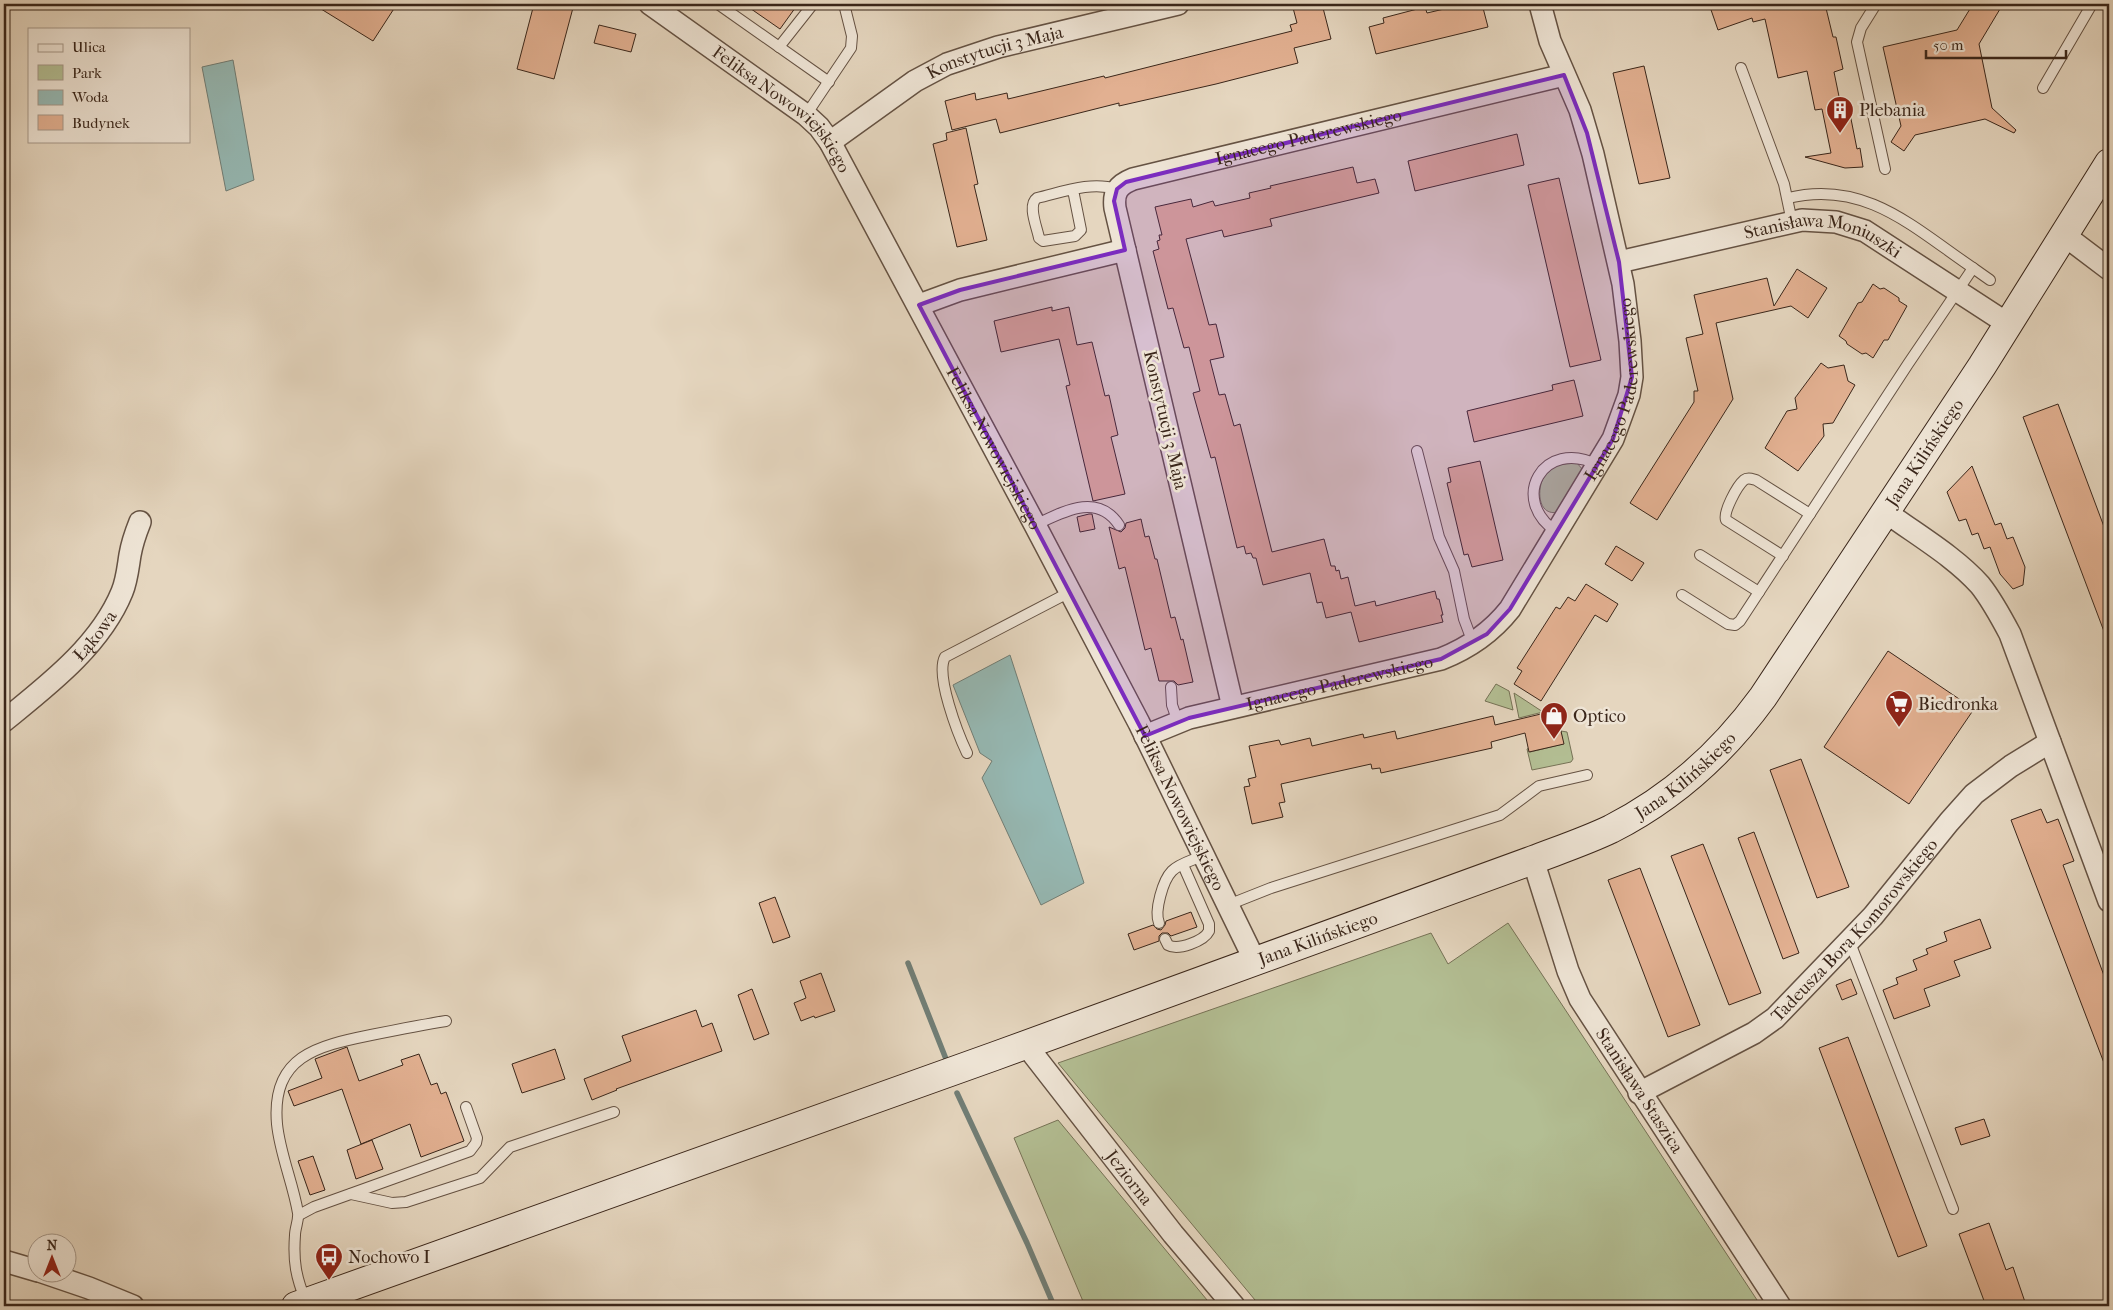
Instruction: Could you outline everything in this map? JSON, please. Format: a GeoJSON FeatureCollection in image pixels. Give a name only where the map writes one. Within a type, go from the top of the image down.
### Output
{"type":"FeatureCollection","features":[{"type":"Feature","properties":{"kind":"main road","name":"Jana Kilińskiego"},"geometry":{"type":"LineString","coordinates":[[301,1304],[1026,1045],[1532,860],[1611,829],[1655,804],[1705,764],[1746,721],[1763,697],[2008,324],[2109,162]]}},
{"type":"Feature","properties":{"kind":"street","name":"Feliksa Nowowiejskiego"},"geometry":{"type":"LineString","coordinates":[[650,4],[806,115],[819,127],[830,142],[1035,525],[1145,736],[1256,961]]}},
{"type":"Feature","properties":{"kind":"street","name":"Konstytucji 3 Maja"},"geometry":{"type":"LineString","coordinates":[[830,142],[915,81],[947,64],[998,47],[1178,4]]}},
{"type":"Feature","properties":{"kind":"street","name":"Ignacego Paderewskiego"},"geometry":{"type":"LineString","coordinates":[[1233,707],[1424,664],[1451,655],[1487,634],[1510,609],[1613,439],[1630,395],[1632,377],[1628,324],[1619,262],[1580,110],[1548,35],[1540,4]]}},
{"type":"Feature","properties":{"kind":"street","name":"Ignacego Paderewskiego"},"geometry":{"type":"LineString","coordinates":[[1116,189],[1133,179],[1564,75]]}},
{"type":"Feature","properties":{"kind":"street"},"geometry":{"type":"LineString","coordinates":[[918,306],[960,290],[1125,250],[1114,201],[1116,189]]}},
{"type":"Feature","properties":{"kind":"street","name":"Stanisława Moniuszki"},"geometry":{"type":"LineString","coordinates":[[1619,262],[1792,222],[1817,220],[1856,227],[2008,324]]}},
{"type":"Feature","properties":{"kind":"street"},"geometry":{"type":"LineString","coordinates":[[2064,235],[2109,270]]}},
{"type":"Feature","properties":{"kind":"street","name":"Konstytucji 3 Maja"},"geometry":{"type":"LineString","coordinates":[[1125,250],[1233,707]]}},
{"type":"Feature","properties":{"kind":"street"},"geometry":{"type":"LineString","coordinates":[[1886,512],[1959,566],[1991,600],[2010,634],[2109,901]]}},
{"type":"Feature","properties":{"kind":"street","name":"Łąkowa"},"geometry":{"type":"LineString","coordinates":[[4,721],[86,647],[107,620],[122,592],[132,545],[140,522]]}},
{"type":"Feature","properties":{"kind":"street"},"geometry":{"type":"LineString","coordinates":[[1145,736],[1178,722],[1233,707]]}},
{"type":"Feature","properties":{"kind":"street","name":"Tadeusza Bora Komorowskiego"},"geometry":{"type":"LineString","coordinates":[[1639,1093],[1754,1033],[1775,1018],[1873,916],[1948,822],[1974,794],[2011,766],[2050,742]]}},
{"type":"Feature","properties":{"kind":"street","name":"Stanisława Staszica"},"geometry":{"type":"LineString","coordinates":[[1532,860],[1574,986],[1639,1093],[1780,1306]]}},
{"type":"Feature","properties":{"kind":"street","name":"Jeziorna"},"geometry":{"type":"LineString","coordinates":[[1026,1045],[1173,1234],[1234,1306]]}},
{"type":"Feature","properties":{"kind":"street"},"geometry":{"type":"LineString","coordinates":[[4,1261],[28,1268]]}},
{"type":"Feature","properties":{"kind":"street"},"geometry":{"type":"LineString","coordinates":[[71,1282],[134,1306]]}},
{"type":"Feature","properties":{"kind":"lane"},"geometry":{"type":"LineString","coordinates":[[718,4],[828,82]]}},
{"type":"Feature","properties":{"kind":"lane"},"geometry":{"type":"LineString","coordinates":[[779,47],[813,4]]}},
{"type":"Feature","properties":{"kind":"lane"},"geometry":{"type":"LineString","coordinates":[[806,115],[847,54],[852,43],[844,4]]}},
{"type":"Feature","properties":{"kind":"lane"},"geometry":{"type":"LineString","coordinates":[[1876,4],[1861,28],[1857,42],[1885,169]]}},
{"type":"Feature","properties":{"kind":"lane"},"geometry":{"type":"LineString","coordinates":[[2043,88],[2092,4]]}},
{"type":"Feature","properties":{"kind":"lane"},"geometry":{"type":"LineString","coordinates":[[1740,68],[1788,198],[1792,222]]}},
{"type":"Feature","properties":{"kind":"lane"},"geometry":{"type":"LineString","coordinates":[[1073,190],[1081,230],[1075,236],[1043,241],[1039,238],[1032,206],[1033,201],[1037,198],[1073,190],[1099,185],[1116,189]]}},
{"type":"Feature","properties":{"kind":"lane"},"geometry":{"type":"LineString","coordinates":[[1788,198],[1819,192],[1843,195],[1872,203],[1892,213],[1990,280]]}},
{"type":"Feature","properties":{"kind":"lane"},"geometry":{"type":"LineString","coordinates":[[1682,595],[1728,624],[1735,625],[1740,621],[1973,268]]}},
{"type":"Feature","properties":{"kind":"lane"},"geometry":{"type":"LineString","coordinates":[[1417,451],[1439,538],[1454,571],[1464,619],[1474,643]]}},
{"type":"Feature","properties":{"kind":"lane"},"geometry":{"type":"LineString","coordinates":[[1557,532],[1543,521],[1536,508],[1534,486],[1539,472],[1550,463],[1566,458],[1581,458],[1598,465]]}},
{"type":"Feature","properties":{"kind":"lane"},"geometry":{"type":"LineString","coordinates":[[1783,556],[1726,520],[1725,511],[1743,481],[1749,478],[1756,480],[1810,514]]}},
{"type":"Feature","properties":{"kind":"lane"},"geometry":{"type":"LineString","coordinates":[[1035,525],[1060,513],[1090,507],[1109,513],[1119,525]]}},
{"type":"Feature","properties":{"kind":"lane"},"geometry":{"type":"LineString","coordinates":[[1700,555],[1759,592]]}},
{"type":"Feature","properties":{"kind":"lane"},"geometry":{"type":"LineString","coordinates":[[967,753],[948,702],[942,665],[945,657],[1070,592]]}},
{"type":"Feature","properties":{"kind":"lane"},"geometry":{"type":"LineString","coordinates":[[1171,687],[1172,705],[1178,722]]}},
{"type":"Feature","properties":{"kind":"lane"},"geometry":{"type":"LineString","coordinates":[[1228,905],[1323,871],[1500,815],[1539,786],[1587,775]]}},
{"type":"Feature","properties":{"kind":"lane"},"geometry":{"type":"LineString","coordinates":[[1159,923],[1156,916],[1157,906],[1168,877],[1174,870],[1204,855]]}},
{"type":"Feature","properties":{"kind":"lane"},"geometry":{"type":"LineString","coordinates":[[1165,939],[1168,945],[1178,947],[1202,938],[1209,931],[1209,924],[1183,865]]}},
{"type":"Feature","properties":{"kind":"lane"},"geometry":{"type":"LineString","coordinates":[[1849,940],[1953,1209]]}},
{"type":"Feature","properties":{"kind":"lane"},"geometry":{"type":"LineString","coordinates":[[301,1304],[294,1268],[295,1231],[298,1215],[277,1120],[278,1093],[283,1077],[304,1055],[325,1045],[446,1020]]}},
{"type":"Feature","properties":{"kind":"lane"},"geometry":{"type":"LineString","coordinates":[[298,1215],[314,1207],[470,1151],[477,1138],[466,1107]]}},
{"type":"Feature","properties":{"kind":"lane"},"geometry":{"type":"LineString","coordinates":[[351,1194],[392,1203],[406,1202],[480,1178],[510,1147],[614,1112]]}},
{"type":"Feature","properties":{"kind":"highlighted area"},"geometry":{"type":"Polygon","coordinates":[[[1564,75],[1587,133],[1619,262],[1632,377],[1613,439],[1510,609],[1487,634],[1441,659],[1189,718],[1145,736],[919,305],[960,290],[1125,250],[1114,201],[1117,189],[1126,182],[1564,75]]]}},
{"type":"Feature","properties":{"kind":"green space"},"geometry":{"type":"Polygon","coordinates":[[[1577,463],[1583,470],[1559,512],[1551,512],[1545,509],[1541,504],[1540,489],[1545,474],[1556,466],[1577,463]]]}},
{"type":"Feature","properties":{"kind":"green space"},"geometry":{"type":"Polygon","coordinates":[[[1496,684],[1509,691],[1513,710],[1485,701],[1496,684]]]}},
{"type":"Feature","properties":{"kind":"green space"},"geometry":{"type":"Polygon","coordinates":[[[1514,693],[1543,712],[1519,718],[1514,693]]]}},
{"type":"Feature","properties":{"kind":"green space"},"geometry":{"type":"Polygon","coordinates":[[[1561,731],[1567,732],[1573,759],[1571,762],[1532,770],[1527,749],[1529,748],[1530,752],[1563,744],[1561,731]]]}},
{"type":"Feature","properties":{"kind":"green space"},"geometry":{"type":"Polygon","coordinates":[[[1508,923],[1761,1306],[1260,1306],[1058,1063],[1431,933],[1448,964],[1508,923]]]}},
{"type":"Feature","properties":{"kind":"green space"},"geometry":{"type":"Polygon","coordinates":[[[1058,1120],[1212,1306],[1085,1306],[1014,1138],[1058,1120]]]}},
{"type":"Feature","properties":{"kind":"water"},"geometry":{"type":"Polygon","coordinates":[[[233,60],[254,180],[226,191],[202,67],[233,60]]]}},
{"type":"Feature","properties":{"kind":"water"},"geometry":{"type":"Polygon","coordinates":[[[1010,655],[1084,883],[1041,905],[982,778],[992,761],[980,753],[953,685],[1010,655]]]}},
{"type":"Feature","properties":{"kind":"building"},"geometry":{"type":"Polygon","coordinates":[[[313,4],[397,4],[373,41],[313,4]]]}},
{"type":"Feature","properties":{"kind":"building"},"geometry":{"type":"Polygon","coordinates":[[[534,4],[574,4],[554,79],[517,69],[534,4]]]}},
{"type":"Feature","properties":{"kind":"building"},"geometry":{"type":"Polygon","coordinates":[[[744,4],[798,4],[780,29],[744,4]]]}},
{"type":"Feature","properties":{"kind":"building"},"geometry":{"type":"Polygon","coordinates":[[[1292,4],[1322,4],[1331,39],[1294,48],[1298,63],[1119,106],[1119,103],[1000,133],[996,119],[952,130],[945,101],[975,93],[976,100],[1007,93],[1008,99],[1104,76],[1105,78],[1292,31],[1290,25],[1297,23],[1292,4]]]}},
{"type":"Feature","properties":{"kind":"building"},"geometry":{"type":"Polygon","coordinates":[[[1457,4],[1482,4],[1488,27],[1376,54],[1369,27],[1384,23],[1383,18],[1425,7],[1427,13],[1457,6],[1457,4]]]}},
{"type":"Feature","properties":{"kind":"building"},"geometry":{"type":"Polygon","coordinates":[[[1709,4],[1825,4],[1833,37],[1836,37],[1843,69],[1834,72],[1843,116],[1850,114],[1857,149],[1860,148],[1863,167],[1845,168],[1805,157],[1831,153],[1822,109],[1815,110],[1807,71],[1778,78],[1765,19],[1753,22],[1752,18],[1718,30],[1709,4]]]}},
{"type":"Feature","properties":{"kind":"building"},"geometry":{"type":"Polygon","coordinates":[[[1973,4],[2003,4],[1979,44],[1992,108],[2016,130],[2014,133],[1985,119],[1915,135],[1904,151],[1891,142],[1901,126],[1883,47],[1957,30],[1973,4]]]}},
{"type":"Feature","properties":{"kind":"building"},"geometry":{"type":"Polygon","coordinates":[[[599,25],[636,34],[631,52],[594,43],[599,25]]]}},
{"type":"Feature","properties":{"kind":"building"},"geometry":{"type":"Polygon","coordinates":[[[1644,66],[1670,178],[1639,184],[1613,73],[1644,66]]]}},
{"type":"Feature","properties":{"kind":"building"},"geometry":{"type":"Polygon","coordinates":[[[966,128],[978,184],[974,185],[987,240],[957,247],[933,144],[947,140],[946,133],[966,128]]]}},
{"type":"Feature","properties":{"kind":"building"},"geometry":{"type":"Polygon","coordinates":[[[1517,134],[1524,165],[1415,191],[1408,161],[1517,134]]]}},
{"type":"Feature","properties":{"kind":"building"},"geometry":{"type":"Polygon","coordinates":[[[1353,167],[1357,183],[1375,179],[1379,193],[1270,219],[1272,226],[1224,237],[1222,230],[1186,239],[1209,325],[1216,324],[1224,357],[1210,360],[1219,395],[1225,394],[1234,426],[1240,424],[1272,552],[1324,539],[1331,566],[1335,566],[1336,571],[1339,570],[1341,579],[1348,577],[1355,606],[1375,601],[1376,606],[1435,591],[1437,599],[1439,599],[1443,622],[1359,642],[1351,612],[1326,618],[1322,602],[1317,603],[1310,573],[1263,585],[1256,558],[1253,558],[1251,553],[1246,554],[1244,546],[1237,548],[1215,457],[1211,458],[1193,393],[1200,391],[1189,347],[1184,348],[1173,308],[1168,309],[1153,251],[1159,249],[1157,241],[1160,240],[1159,235],[1162,235],[1155,207],[1191,199],[1193,207],[1213,201],[1215,206],[1250,198],[1249,193],[1271,188],[1270,186],[1353,167]]]}},
{"type":"Feature","properties":{"kind":"building"},"geometry":{"type":"Polygon","coordinates":[[[1559,178],[1601,360],[1570,367],[1528,185],[1559,178]]]}},
{"type":"Feature","properties":{"kind":"building"},"geometry":{"type":"Polygon","coordinates":[[[1797,269],[1827,288],[1808,318],[1791,306],[1716,323],[1733,399],[1657,520],[1630,503],[1694,402],[1694,391],[1698,391],[1686,338],[1703,334],[1694,295],[1767,278],[1774,306],[1797,269]]]}},
{"type":"Feature","properties":{"kind":"building"},"geometry":{"type":"Polygon","coordinates":[[[1873,284],[1880,289],[1884,288],[1907,306],[1888,340],[1884,340],[1873,358],[1866,353],[1862,354],[1839,336],[1858,303],[1862,302],[1873,284]]]}},
{"type":"Feature","properties":{"kind":"building"},"geometry":{"type":"Polygon","coordinates":[[[1052,307],[1052,311],[1069,307],[1077,345],[1092,342],[1105,396],[1109,395],[1118,435],[1111,437],[1125,494],[1093,501],[1066,386],[1070,385],[1059,339],[1001,352],[994,321],[1052,307]]]}},
{"type":"Feature","properties":{"kind":"building"},"geometry":{"type":"Polygon","coordinates":[[[1821,363],[1828,368],[1844,365],[1848,381],[1855,385],[1833,423],[1823,424],[1824,436],[1798,471],[1765,448],[1787,411],[1797,409],[1795,398],[1821,363]]]}},
{"type":"Feature","properties":{"kind":"building"},"geometry":{"type":"Polygon","coordinates":[[[1574,380],[1583,416],[1474,442],[1467,411],[1553,390],[1552,385],[1574,380]]]}},
{"type":"Feature","properties":{"kind":"building"},"geometry":{"type":"Polygon","coordinates":[[[2058,404],[2109,540],[2108,642],[2023,417],[2058,404]]]}},
{"type":"Feature","properties":{"kind":"building"},"geometry":{"type":"Polygon","coordinates":[[[1480,461],[1503,560],[1472,567],[1468,554],[1464,555],[1447,483],[1451,482],[1448,468],[1480,461]]]}},
{"type":"Feature","properties":{"kind":"building"},"geometry":{"type":"Polygon","coordinates":[[[1972,466],[1995,525],[2001,523],[2007,539],[2013,537],[2025,567],[2023,585],[2013,589],[2000,574],[1990,547],[1984,549],[1978,533],[1972,535],[1966,519],[1959,521],[1947,492],[1972,466]]]}},
{"type":"Feature","properties":{"kind":"building"},"geometry":{"type":"Polygon","coordinates":[[[1092,514],[1095,529],[1080,532],[1077,517],[1092,514]]]}},
{"type":"Feature","properties":{"kind":"building"},"geometry":{"type":"Polygon","coordinates":[[[1141,519],[1145,537],[1149,536],[1155,559],[1157,559],[1171,618],[1175,617],[1181,640],[1183,639],[1193,682],[1178,685],[1174,681],[1159,681],[1151,648],[1145,650],[1125,567],[1119,569],[1109,527],[1121,532],[1125,528],[1126,523],[1141,519]]]}},
{"type":"Feature","properties":{"kind":"building"},"geometry":{"type":"Polygon","coordinates":[[[1616,546],[1644,563],[1632,581],[1605,564],[1616,546]]]}},
{"type":"Feature","properties":{"kind":"building"},"geometry":{"type":"Polygon","coordinates":[[[1586,584],[1618,604],[1607,622],[1595,615],[1541,701],[1514,684],[1522,671],[1517,668],[1556,607],[1560,609],[1568,597],[1575,601],[1586,584]]]}},
{"type":"Feature","properties":{"kind":"building","name":"Biedronka"},"geometry":{"type":"Polygon","coordinates":[[[1888,651],[1974,709],[1909,804],[1824,747],[1888,651]]]}},
{"type":"Feature","properties":{"kind":"building"},"geometry":{"type":"Polygon","coordinates":[[[1545,713],[1547,719],[1560,727],[1564,744],[1529,752],[1525,733],[1491,742],[1492,748],[1381,773],[1380,768],[1372,769],[1371,764],[1281,784],[1285,802],[1279,803],[1283,817],[1252,824],[1244,787],[1250,786],[1248,779],[1256,777],[1249,746],[1279,740],[1281,745],[1310,738],[1312,746],[1363,734],[1364,738],[1395,731],[1397,739],[1493,716],[1495,725],[1545,713]]]}},
{"type":"Feature","properties":{"kind":"building"},"geometry":{"type":"Polygon","coordinates":[[[1801,759],[1849,887],[1817,898],[1770,770],[1801,759]]]}},
{"type":"Feature","properties":{"kind":"building"},"geometry":{"type":"Polygon","coordinates":[[[2041,809],[2047,823],[2058,819],[2074,861],[2063,865],[2109,989],[2109,1076],[2011,820],[2041,809]]]}},
{"type":"Feature","properties":{"kind":"building"},"geometry":{"type":"Polygon","coordinates":[[[1754,832],[1799,953],[1783,959],[1738,838],[1754,832]]]}},
{"type":"Feature","properties":{"kind":"building"},"geometry":{"type":"Polygon","coordinates":[[[1703,844],[1761,993],[1729,1005],[1671,856],[1703,844]]]}},
{"type":"Feature","properties":{"kind":"building"},"geometry":{"type":"Polygon","coordinates":[[[1640,868],[1700,1025],[1668,1037],[1608,880],[1640,868]]]}},
{"type":"Feature","properties":{"kind":"building"},"geometry":{"type":"Polygon","coordinates":[[[775,897],[790,937],[773,943],[759,903],[775,897]]]}},
{"type":"Feature","properties":{"kind":"building"},"geometry":{"type":"Polygon","coordinates":[[[1191,912],[1197,927],[1171,936],[1168,933],[1162,933],[1159,936],[1159,941],[1134,950],[1128,934],[1153,925],[1161,930],[1166,921],[1191,912]]]}},
{"type":"Feature","properties":{"kind":"building"},"geometry":{"type":"Polygon","coordinates":[[[1980,919],[1991,948],[1954,961],[1960,976],[1924,989],[1930,1006],[1894,1019],[1883,990],[1898,984],[1896,978],[1917,970],[1913,960],[1928,954],[1926,949],[1947,941],[1944,932],[1980,919]]]}},
{"type":"Feature","properties":{"kind":"building"},"geometry":{"type":"Polygon","coordinates":[[[821,973],[835,1011],[801,1021],[794,1003],[806,998],[800,981],[821,973]]]}},
{"type":"Feature","properties":{"kind":"building"},"geometry":{"type":"Polygon","coordinates":[[[1851,979],[1857,994],[1842,1000],[1836,985],[1851,979]]]}},
{"type":"Feature","properties":{"kind":"building"},"geometry":{"type":"Polygon","coordinates":[[[752,989],[769,1034],[754,1040],[738,995],[752,989]]]}},
{"type":"Feature","properties":{"kind":"building"},"geometry":{"type":"Polygon","coordinates":[[[696,1010],[702,1027],[712,1023],[722,1051],[616,1089],[592,1100],[584,1079],[631,1061],[622,1036],[696,1010]]]}},
{"type":"Feature","properties":{"kind":"building"},"geometry":{"type":"Polygon","coordinates":[[[1848,1037],[1927,1246],[1898,1257],[1819,1048],[1848,1037]]]}},
{"type":"Feature","properties":{"kind":"building"},"geometry":{"type":"Polygon","coordinates":[[[347,1047],[359,1081],[403,1065],[401,1060],[419,1054],[431,1085],[437,1083],[441,1094],[446,1092],[464,1141],[421,1157],[410,1124],[361,1144],[342,1089],[294,1106],[288,1091],[322,1078],[315,1059],[347,1047]]]}},
{"type":"Feature","properties":{"kind":"building"},"geometry":{"type":"Polygon","coordinates":[[[555,1049],[565,1079],[522,1093],[512,1064],[555,1049]]]}},
{"type":"Feature","properties":{"kind":"building"},"geometry":{"type":"Polygon","coordinates":[[[1984,1119],[1990,1136],[1961,1145],[1955,1128],[1984,1119]]]}},
{"type":"Feature","properties":{"kind":"building"},"geometry":{"type":"Polygon","coordinates":[[[372,1140],[383,1169],[356,1179],[347,1150],[372,1140]]]}},
{"type":"Feature","properties":{"kind":"building"},"geometry":{"type":"Polygon","coordinates":[[[313,1156],[325,1190],[310,1195],[298,1161],[313,1156]]]}},
{"type":"Feature","properties":{"kind":"building"},"geometry":{"type":"Polygon","coordinates":[[[1989,1223],[2006,1270],[2013,1267],[2025,1302],[2013,1306],[1986,1306],[1959,1234],[1989,1223]]]}},
{"type":"Feature","properties":{"kind":"waterway"},"geometry":{"type":"LineString","coordinates":[[908,963],[946,1059]]}},
{"type":"Feature","properties":{"kind":"waterway"},"geometry":{"type":"LineString","coordinates":[[957,1093],[1027,1243],[1054,1306]]}},
{"type":"Feature","properties":{"kind":"place","name":"Plebania"},"geometry":{"type":"Point","coordinates":[1840,134]}},
{"type":"Feature","properties":{"kind":"place","name":"Biedronka"},"geometry":{"type":"Point","coordinates":[1899,728]}},
{"type":"Feature","properties":{"kind":"place","name":"Optico"},"geometry":{"type":"Point","coordinates":[1554,740]}},
{"type":"Feature","properties":{"kind":"place","name":"Nochowo I"},"geometry":{"type":"Point","coordinates":[329,1281]}}]}
